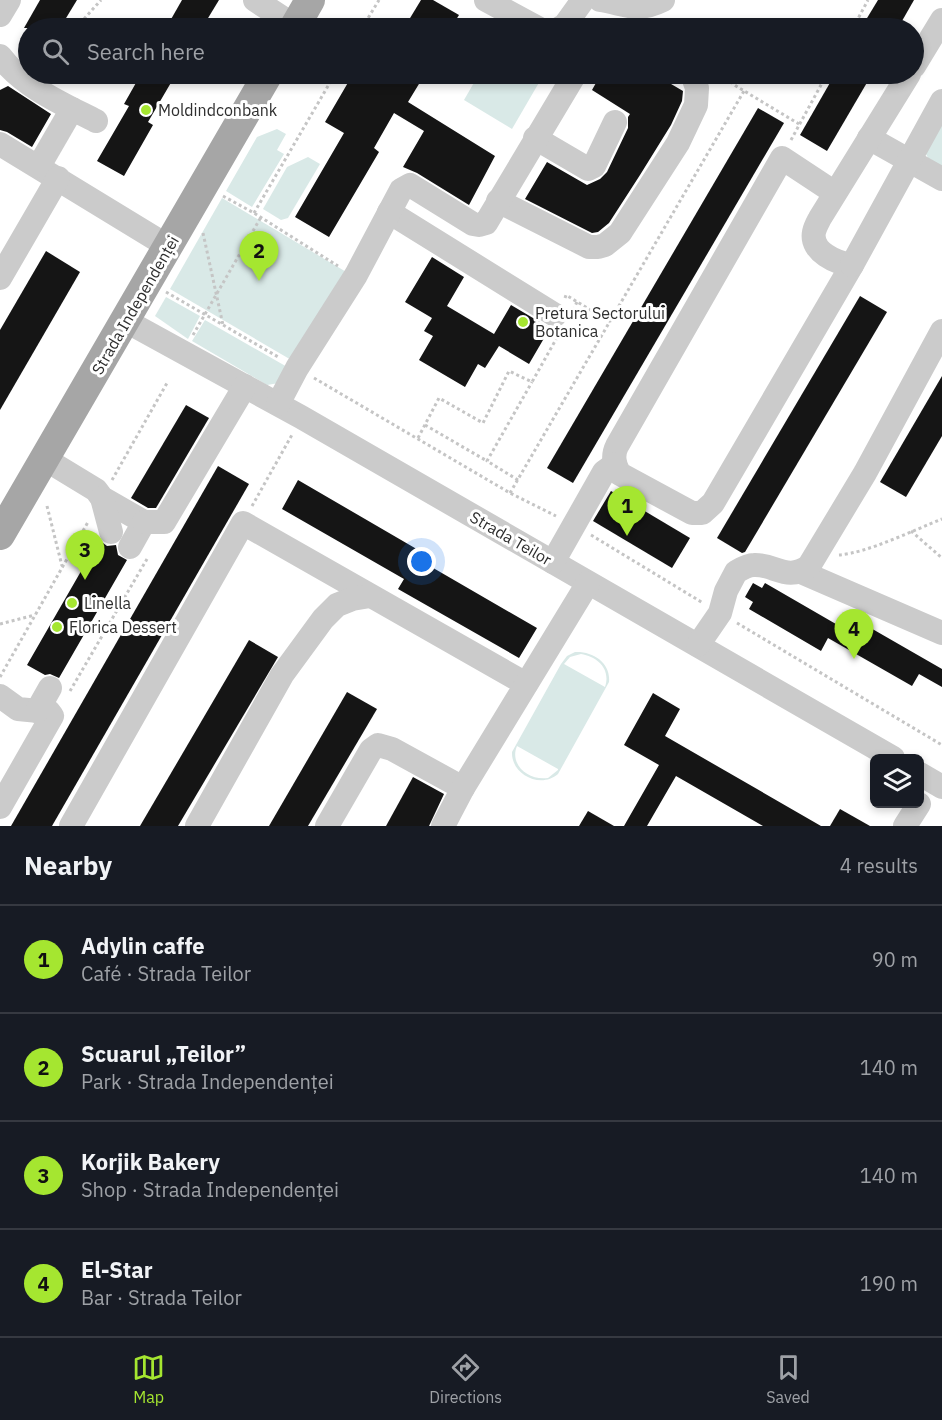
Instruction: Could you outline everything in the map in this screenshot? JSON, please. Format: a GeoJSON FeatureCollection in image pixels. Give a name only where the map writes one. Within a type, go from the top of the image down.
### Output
{"type":"FeatureCollection","features":[{"type":"Feature","properties":{"kind":"main road"},"geometry":{"type":"LineString","coordinates":[[299,18],[309,0]]}},
{"type":"Feature","properties":{"kind":"main road","name":"Strada Independenței"},"geometry":{"type":"LineString","coordinates":[[0,533],[126,321],[262,84]]}},
{"type":"Feature","properties":{"kind":"street"},"geometry":{"type":"LineString","coordinates":[[0,15],[9,0]]}},
{"type":"Feature","properties":{"kind":"street"},"geometry":{"type":"LineString","coordinates":[[255,0],[281,18]]}},
{"type":"Feature","properties":{"kind":"street"},"geometry":{"type":"LineString","coordinates":[[486,0],[519,18]]}},
{"type":"Feature","properties":{"kind":"street"},"geometry":{"type":"LineString","coordinates":[[570,18],[582,0]]}},
{"type":"Feature","properties":{"kind":"street"},"geometry":{"type":"LineString","coordinates":[[600,0],[635,8],[663,0]]}},
{"type":"Feature","properties":{"kind":"street"},"geometry":{"type":"LineString","coordinates":[[924,50],[942,20]]}},
{"type":"Feature","properties":{"kind":"street"},"geometry":{"type":"LineString","coordinates":[[0,56],[18,75]]}},
{"type":"Feature","properties":{"kind":"street"},"geometry":{"type":"LineString","coordinates":[[32,84],[96,121]]}},
{"type":"Feature","properties":{"kind":"street"},"geometry":{"type":"LineString","coordinates":[[278,404],[297,368],[355,277],[401,190],[410,185],[479,225],[486,223],[569,84]]}},
{"type":"Feature","properties":{"kind":"street"},"geometry":{"type":"LineString","coordinates":[[498,201],[586,246],[598,247],[608,243],[622,230],[678,144],[691,117],[698,95],[695,84]]}},
{"type":"Feature","properties":{"kind":"street"},"geometry":{"type":"LineString","coordinates":[[852,265],[830,258],[819,249],[814,241],[814,232],[820,218],[903,84]]}},
{"type":"Feature","properties":{"kind":"street"},"geometry":{"type":"LineString","coordinates":[[835,193],[782,158],[617,446],[614,452],[615,464],[620,474],[682,509],[697,514],[708,510],[852,265],[940,107]]}},
{"type":"Feature","properties":{"kind":"street"},"geometry":{"type":"LineString","coordinates":[[2,268],[49,172],[72,109]]}},
{"type":"Feature","properties":{"kind":"street"},"geometry":{"type":"LineString","coordinates":[[535,138],[588,169],[594,166],[615,122]]}},
{"type":"Feature","properties":{"kind":"street"},"geometry":{"type":"LineString","coordinates":[[869,138],[942,179]]}},
{"type":"Feature","properties":{"kind":"street"},"geometry":{"type":"LineString","coordinates":[[0,144],[169,247]]}},
{"type":"Feature","properties":{"kind":"street"},"geometry":{"type":"LineString","coordinates":[[389,212],[563,314]]}},
{"type":"Feature","properties":{"kind":"street","name":"Strada Teilor"},"geometry":{"type":"LineString","coordinates":[[126,321],[302,417],[884,754]]}},
{"type":"Feature","properties":{"kind":"street"},"geometry":{"type":"LineString","coordinates":[[698,645],[720,613],[726,591],[736,572],[754,564],[788,573],[809,564],[865,473],[942,331]]}},
{"type":"Feature","properties":{"kind":"street"},"geometry":{"type":"LineString","coordinates":[[102,498],[144,522],[165,522],[245,386]]}},
{"type":"Feature","properties":{"kind":"street"},"geometry":{"type":"LineString","coordinates":[[45,459],[96,490],[102,498],[111,532]]}},
{"type":"Feature","properties":{"kind":"street"},"geometry":{"type":"LineString","coordinates":[[553,562],[604,472],[615,464]]}},
{"type":"Feature","properties":{"kind":"street"},"geometry":{"type":"LineString","coordinates":[[140,550],[144,522]]}},
{"type":"Feature","properties":{"kind":"street"},"geometry":{"type":"LineString","coordinates":[[71,826],[243,523],[526,684]]}},
{"type":"Feature","properties":{"kind":"street"},"geometry":{"type":"LineString","coordinates":[[809,564],[942,633]]}},
{"type":"Feature","properties":{"kind":"street"},"geometry":{"type":"LineString","coordinates":[[443,826],[463,788],[588,583]]}},
{"type":"Feature","properties":{"kind":"street"},"geometry":{"type":"LineString","coordinates":[[197,826],[282,675],[323,619],[337,605],[352,599],[370,596]]}},
{"type":"Feature","properties":{"kind":"street"},"geometry":{"type":"LineString","coordinates":[[0,807],[44,714],[50,688]]}},
{"type":"Feature","properties":{"kind":"street"},"geometry":{"type":"LineString","coordinates":[[0,696],[18,709],[44,714]]}},
{"type":"Feature","properties":{"kind":"street"},"geometry":{"type":"LineString","coordinates":[[327,826],[371,750],[378,745],[392,749],[463,788]]}},
{"type":"Feature","properties":{"kind":"street"},"geometry":{"type":"LineString","coordinates":[[906,826],[916,808]]}},
{"type":"Feature","properties":{"kind":"path"},"geometry":{"type":"LineString","coordinates":[[85,18],[101,0]]}},
{"type":"Feature","properties":{"kind":"path"},"geometry":{"type":"LineString","coordinates":[[368,18],[379,0]]}},
{"type":"Feature","properties":{"kind":"path"},"geometry":{"type":"LineString","coordinates":[[858,18],[868,0]]}},
{"type":"Feature","properties":{"kind":"path"},"geometry":{"type":"LineString","coordinates":[[254,213],[329,84]]}},
{"type":"Feature","properties":{"kind":"path"},"geometry":{"type":"LineString","coordinates":[[735,84],[799,124]]}},
{"type":"Feature","properties":{"kind":"path"},"geometry":{"type":"LineString","coordinates":[[782,158],[821,84]]}},
{"type":"Feature","properties":{"kind":"path"},"geometry":{"type":"LineString","coordinates":[[510,493],[744,91]]}},
{"type":"Feature","properties":{"kind":"path"},"geometry":{"type":"LineString","coordinates":[[219,194],[261,217],[355,277]]}},
{"type":"Feature","properties":{"kind":"path"},"geometry":{"type":"LineString","coordinates":[[190,340],[261,217]]}},
{"type":"Feature","properties":{"kind":"path"},"geometry":{"type":"LineString","coordinates":[[202,232],[223,325]]}},
{"type":"Feature","properties":{"kind":"path"},"geometry":{"type":"LineString","coordinates":[[163,291],[204,315]]}},
{"type":"Feature","properties":{"kind":"path"},"geometry":{"type":"LineString","coordinates":[[577,302],[610,322]]}},
{"type":"Feature","properties":{"kind":"path"},"geometry":{"type":"LineString","coordinates":[[487,461],[532,382],[563,314],[577,302]]}},
{"type":"Feature","properties":{"kind":"path"},"geometry":{"type":"LineString","coordinates":[[563,314],[577,302]]}},
{"type":"Feature","properties":{"kind":"path"},"geometry":{"type":"LineString","coordinates":[[417,438],[439,398],[483,423],[510,371],[532,382]]}},
{"type":"Feature","properties":{"kind":"path"},"geometry":{"type":"LineString","coordinates":[[0,677],[167,383]]}},
{"type":"Feature","properties":{"kind":"path"},"geometry":{"type":"LineString","coordinates":[[243,523],[302,417]]}},
{"type":"Feature","properties":{"kind":"path"},"geometry":{"type":"LineString","coordinates":[[425,425],[518,480]]}},
{"type":"Feature","properties":{"kind":"path"},"geometry":{"type":"LineString","coordinates":[[48,506],[62,567]]}},
{"type":"Feature","properties":{"kind":"path"},"geometry":{"type":"LineString","coordinates":[[809,564],[849,554],[942,519]]}},
{"type":"Feature","properties":{"kind":"path"},"geometry":{"type":"LineString","coordinates":[[911,531],[942,558]]}},
{"type":"Feature","properties":{"kind":"path"},"geometry":{"type":"LineString","coordinates":[[44,714],[61,706],[140,550]]}},
{"type":"Feature","properties":{"kind":"path"},"geometry":{"type":"LineString","coordinates":[[933,550],[942,550]]}},
{"type":"Feature","properties":{"kind":"path"},"geometry":{"type":"LineString","coordinates":[[0,624],[35,615]]}},
{"type":"Feature","properties":{"kind":"shaded area"},"geometry":{"type":"Polygon","coordinates":[[[473,84],[538,84],[512,129],[464,100],[473,84]]]}},
{"type":"Feature","properties":{"kind":"shaded area"},"geometry":{"type":"Polygon","coordinates":[[[942,123],[942,168],[926,154],[942,123]]]}},
{"type":"Feature","properties":{"kind":"shaded area"},"geometry":{"type":"Polygon","coordinates":[[[277,129],[286,134],[277,150],[284,154],[252,207],[226,191],[257,137],[277,129]]]}},
{"type":"Feature","properties":{"kind":"shaded area"},"geometry":{"type":"Polygon","coordinates":[[[308,157],[320,164],[288,218],[281,220],[263,209],[287,167],[308,157]]]}},
{"type":"Feature","properties":{"kind":"shaded area"},"geometry":{"type":"Polygon","coordinates":[[[222,198],[348,273],[293,361],[170,289],[222,198]]]}},
{"type":"Feature","properties":{"kind":"shaded area"},"geometry":{"type":"Polygon","coordinates":[[[166,297],[200,316],[188,339],[155,316],[166,297]]]}},
{"type":"Feature","properties":{"kind":"shaded area"},"geometry":{"type":"Polygon","coordinates":[[[205,320],[289,368],[279,383],[267,385],[192,341],[205,320]]]}},
{"type":"Feature","properties":{"kind":"shaded area"},"geometry":{"type":"Polygon","coordinates":[[[575,652],[582,652],[594,656],[607,669],[609,682],[558,774],[544,780],[536,780],[528,777],[516,767],[512,752],[567,656],[575,652]],[[581,654],[570,657],[564,664],[605,687],[605,669],[598,661],[581,654]],[[517,746],[515,753],[518,765],[528,774],[548,778],[558,770],[558,769],[517,746]]]}},
{"type":"Feature","properties":{"kind":"building"},"geometry":{"type":"Polygon","coordinates":[[[40,0],[77,0],[66,18],[30,18],[40,0]]]}},
{"type":"Feature","properties":{"kind":"building"},"geometry":{"type":"Polygon","coordinates":[[[182,0],[219,0],[208,18],[172,18],[182,0]]]}},
{"type":"Feature","properties":{"kind":"building"},"geometry":{"type":"Polygon","coordinates":[[[421,0],[433,0],[459,15],[457,18],[410,18],[421,0]]]}},
{"type":"Feature","properties":{"kind":"building"},"geometry":{"type":"Polygon","coordinates":[[[878,0],[914,0],[904,18],[867,18],[878,0]]]}},
{"type":"Feature","properties":{"kind":"building"},"geometry":{"type":"Polygon","coordinates":[[[135,84],[170,84],[148,122],[153,125],[124,176],[97,161],[129,106],[124,104],[135,84]]]}},
{"type":"Feature","properties":{"kind":"building"},"geometry":{"type":"Polygon","coordinates":[[[347,84],[419,84],[408,102],[495,156],[469,205],[403,167],[424,131],[394,113],[374,148],[379,152],[329,237],[295,217],[344,133],[325,122],[347,84]]]}},
{"type":"Feature","properties":{"kind":"building"},"geometry":{"type":"Polygon","coordinates":[[[595,84],[671,84],[683,91],[682,101],[671,125],[640,175],[609,223],[598,232],[592,233],[525,199],[547,162],[587,185],[600,179],[607,172],[628,128],[630,114],[592,90],[595,84]]]}},
{"type":"Feature","properties":{"kind":"building"},"geometry":{"type":"Polygon","coordinates":[[[829,84],[866,84],[827,151],[800,135],[829,84]]]}},
{"type":"Feature","properties":{"kind":"building"},"geometry":{"type":"Polygon","coordinates":[[[8,86],[51,114],[32,147],[0,130],[0,90],[8,86]]]}},
{"type":"Feature","properties":{"kind":"building"},"geometry":{"type":"Polygon","coordinates":[[[758,108],[784,123],[573,483],[547,468],[758,108]]]}},
{"type":"Feature","properties":{"kind":"building"},"geometry":{"type":"Polygon","coordinates":[[[46,251],[80,272],[0,410],[0,330],[46,251]]]}},
{"type":"Feature","properties":{"kind":"building","name":"Pretura Sectorului Botanica"},"geometry":{"type":"Polygon","coordinates":[[[432,257],[464,277],[447,306],[494,334],[511,305],[550,328],[529,364],[499,346],[485,368],[478,364],[465,387],[419,360],[433,336],[424,331],[432,318],[405,302],[432,257]]]}},
{"type":"Feature","properties":{"kind":"building"},"geometry":{"type":"Polygon","coordinates":[[[860,296],[887,312],[745,552],[742,553],[717,538],[860,296]]]}},
{"type":"Feature","properties":{"kind":"building"},"geometry":{"type":"Polygon","coordinates":[[[942,376],[942,436],[906,497],[880,482],[942,376]]]}},
{"type":"Feature","properties":{"kind":"building"},"geometry":{"type":"Polygon","coordinates":[[[186,405],[209,418],[156,508],[148,508],[131,498],[186,405]]]}},
{"type":"Feature","properties":{"kind":"building"},"geometry":{"type":"Polygon","coordinates":[[[218,466],[249,484],[52,826],[11,826],[218,466]]]}},
{"type":"Feature","properties":{"kind":"building"},"geometry":{"type":"Polygon","coordinates":[[[298,480],[420,551],[416,558],[537,628],[519,658],[398,589],[404,579],[282,509],[298,480]]]}},
{"type":"Feature","properties":{"kind":"building"},"geometry":{"type":"Polygon","coordinates":[[[611,491],[690,538],[672,568],[593,521],[611,491]]]}},
{"type":"Feature","properties":{"kind":"building"},"geometry":{"type":"Polygon","coordinates":[[[99,540],[107,546],[116,545],[118,555],[127,560],[59,678],[50,674],[45,675],[27,665],[99,540]]]}},
{"type":"Feature","properties":{"kind":"building"},"geometry":{"type":"Polygon","coordinates":[[[753,583],[762,588],[765,583],[848,631],[855,619],[942,669],[942,687],[919,674],[912,686],[828,638],[821,651],[749,609],[753,602],[745,597],[753,583]]]}},
{"type":"Feature","properties":{"kind":"building"},"geometry":{"type":"Polygon","coordinates":[[[249,640],[278,657],[178,826],[140,826],[249,640]]]}},
{"type":"Feature","properties":{"kind":"building"},"geometry":{"type":"Polygon","coordinates":[[[347,692],[377,709],[308,826],[269,826],[347,692]]]}},
{"type":"Feature","properties":{"kind":"building"},"geometry":{"type":"Polygon","coordinates":[[[653,693],[680,709],[665,736],[821,826],[763,826],[676,776],[647,826],[624,826],[659,765],[624,745],[653,693]]]}},
{"type":"Feature","properties":{"kind":"building"},"geometry":{"type":"Polygon","coordinates":[[[413,777],[444,794],[429,826],[386,826],[413,777]]]}},
{"type":"Feature","properties":{"kind":"building"},"geometry":{"type":"Polygon","coordinates":[[[840,809],[870,826],[830,826],[840,809]]]}},
{"type":"Feature","properties":{"kind":"building"},"geometry":{"type":"Polygon","coordinates":[[[588,811],[614,826],[579,826],[588,811]]]}},
{"type":"Feature","properties":{"kind":"place","name":"Moldindconbank"},"geometry":{"type":"Point","coordinates":[146,110]}},
{"type":"Feature","properties":{"kind":"place","name":"Scuarul „Teilor”"},"geometry":{"type":"Point","coordinates":[259,281]}},
{"type":"Feature","properties":{"kind":"place","name":"Pretura Sectorului Botanica"},"geometry":{"type":"Point","coordinates":[523,322]}},
{"type":"Feature","properties":{"kind":"place","name":"Adylin caffe"},"geometry":{"type":"Point","coordinates":[627,536]}},
{"type":"Feature","properties":{"kind":"place","name":"Korjik Bakery"},"geometry":{"type":"Point","coordinates":[85,580]}},
{"type":"Feature","properties":{"kind":"place","name":"Linella"},"geometry":{"type":"Point","coordinates":[72,603]}},
{"type":"Feature","properties":{"kind":"place","name":"Florica Dessert"},"geometry":{"type":"Point","coordinates":[57,627]}},
{"type":"Feature","properties":{"kind":"place","name":"El-Star"},"geometry":{"type":"Point","coordinates":[854,659]}}]}
